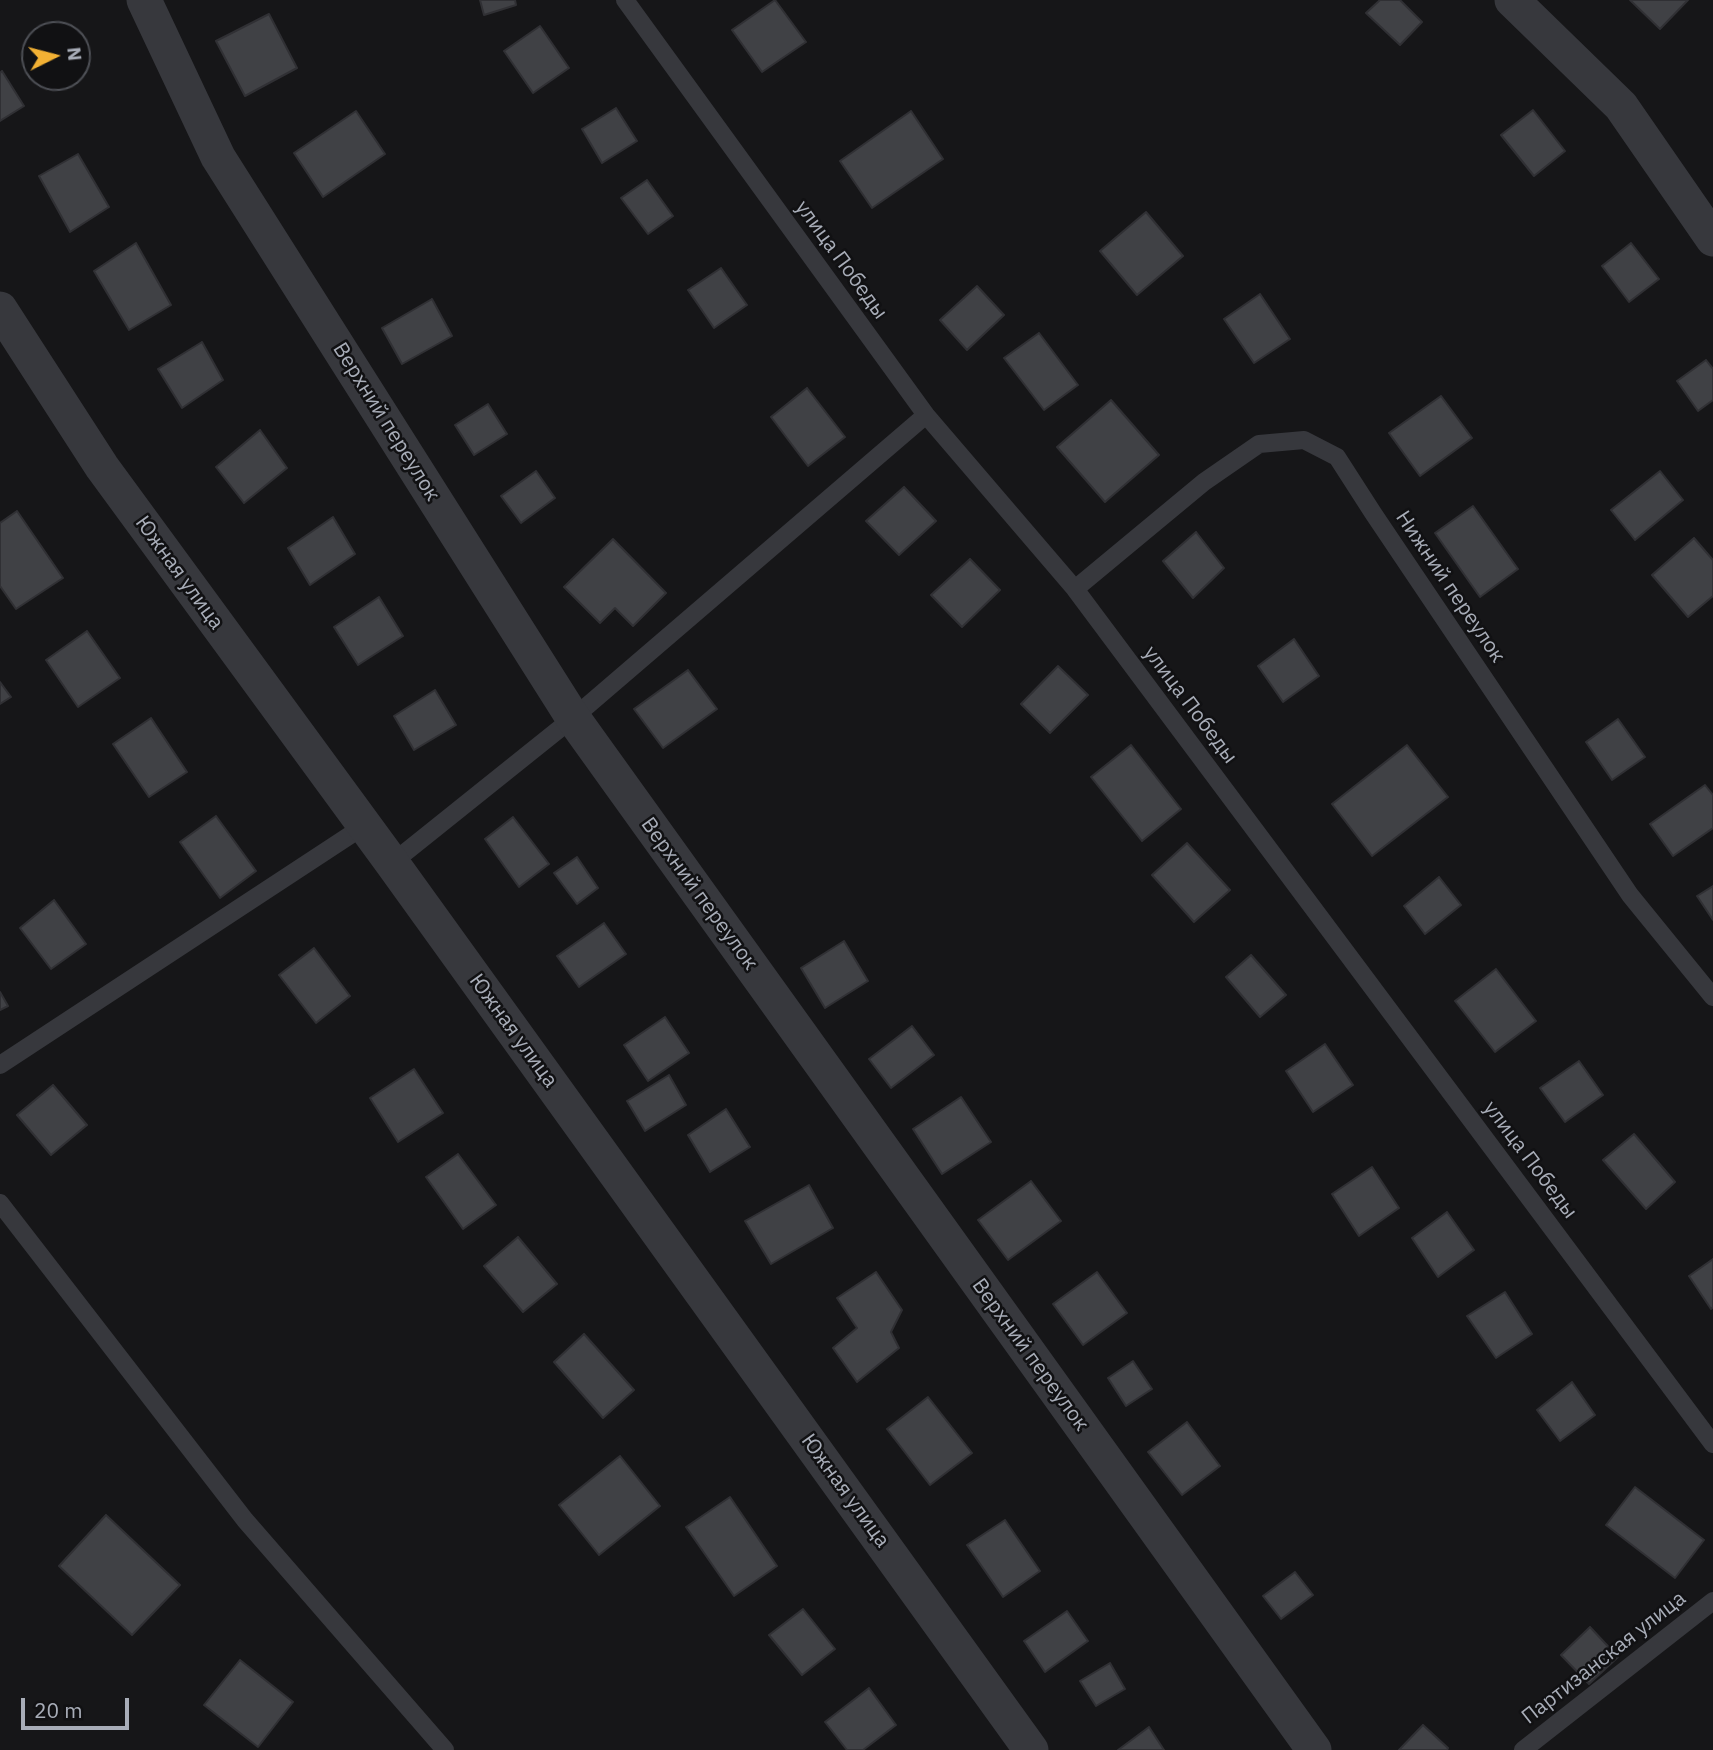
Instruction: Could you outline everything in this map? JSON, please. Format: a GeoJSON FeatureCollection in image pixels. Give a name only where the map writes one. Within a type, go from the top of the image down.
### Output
{"type":"FeatureCollection","features":[{"type":"Feature","properties":{"kind":"street","name":"Верхний переулок"},"geometry":{"type":"LineString","coordinates":[[144,0],[218,157],[573,718],[1314,1750]]}},
{"type":"Feature","properties":{"kind":"street"},"geometry":{"type":"LineString","coordinates":[[1512,0],[1621,106],[1713,239]]}},
{"type":"Feature","properties":{"kind":"street","name":"Южная улица"},"geometry":{"type":"LineString","coordinates":[[0,309],[102,467],[392,863],[1031,1750]]}},
{"type":"Feature","properties":{"kind":"lane","name":"улица Победы"},"geometry":{"type":"LineString","coordinates":[[625,0],[926,415],[1075,589],[1713,1444]]}},
{"type":"Feature","properties":{"kind":"lane"},"geometry":{"type":"LineString","coordinates":[[392,863],[573,718],[926,415]]}},
{"type":"Feature","properties":{"kind":"lane","name":"Нижний переулок"},"geometry":{"type":"LineString","coordinates":[[1075,589],[1204,482],[1259,444],[1304,440],[1337,457],[1630,895],[1713,997]]}},
{"type":"Feature","properties":{"kind":"lane"},"geometry":{"type":"LineString","coordinates":[[0,1065],[364,826]]}},
{"type":"Feature","properties":{"kind":"lane"},"geometry":{"type":"LineString","coordinates":[[0,1203],[245,1520],[445,1750]]}},
{"type":"Feature","properties":{"kind":"lane","name":"Партизанская улица"},"geometry":{"type":"LineString","coordinates":[[1523,1750],[1713,1601]]}},
{"type":"Feature","properties":{"kind":"building"},"geometry":{"type":"Polygon","coordinates":[[[480,0],[515,0],[516,5],[484,15],[480,0]]]}},
{"type":"Feature","properties":{"kind":"building"},"geometry":{"type":"Polygon","coordinates":[[[775,0],[806,42],[762,72],[732,30],[775,0]]]}},
{"type":"Feature","properties":{"kind":"building"},"geometry":{"type":"Polygon","coordinates":[[[1380,0],[1400,0],[1422,22],[1400,45],[1366,13],[1380,0]]]}},
{"type":"Feature","properties":{"kind":"building"},"geometry":{"type":"Polygon","coordinates":[[[1630,0],[1688,0],[1660,29],[1630,0]]]}},
{"type":"Feature","properties":{"kind":"building"},"geometry":{"type":"Polygon","coordinates":[[[269,14],[297,68],[245,96],[216,41],[269,14]]]}},
{"type":"Feature","properties":{"kind":"building"},"geometry":{"type":"Polygon","coordinates":[[[540,26],[569,68],[533,93],[504,51],[540,26]]]}},
{"type":"Feature","properties":{"kind":"building"},"geometry":{"type":"Polygon","coordinates":[[[2,71],[24,106],[0,121],[0,73],[2,71]]]}},
{"type":"Feature","properties":{"kind":"building"},"geometry":{"type":"Polygon","coordinates":[[[616,108],[637,141],[602,163],[582,129],[616,108]]]}},
{"type":"Feature","properties":{"kind":"building"},"geometry":{"type":"Polygon","coordinates":[[[1533,110],[1565,151],[1534,176],[1501,135],[1533,110]]]}},
{"type":"Feature","properties":{"kind":"building"},"geometry":{"type":"Polygon","coordinates":[[[356,111],[385,154],[323,197],[294,153],[356,111]]]}},
{"type":"Feature","properties":{"kind":"building"},"geometry":{"type":"Polygon","coordinates":[[[911,111],[943,159],[872,208],[840,161],[911,111]]]}},
{"type":"Feature","properties":{"kind":"building"},"geometry":{"type":"Polygon","coordinates":[[[78,154],[109,207],[70,232],[39,176],[78,154]]]}},
{"type":"Feature","properties":{"kind":"building"},"geometry":{"type":"Polygon","coordinates":[[[647,180],[673,216],[648,234],[621,198],[647,180]]]}},
{"type":"Feature","properties":{"kind":"building"},"geometry":{"type":"Polygon","coordinates":[[[1146,212],[1183,256],[1137,295],[1100,251],[1146,212]]]}},
{"type":"Feature","properties":{"kind":"building"},"geometry":{"type":"Polygon","coordinates":[[[136,243],[171,305],[129,330],[94,271],[136,243]]]}},
{"type":"Feature","properties":{"kind":"building"},"geometry":{"type":"Polygon","coordinates":[[[1631,243],[1659,279],[1629,302],[1602,266],[1631,243]]]}},
{"type":"Feature","properties":{"kind":"building"},"geometry":{"type":"Polygon","coordinates":[[[721,268],[747,305],[714,328],[688,290],[721,268]]]}},
{"type":"Feature","properties":{"kind":"building"},"geometry":{"type":"Polygon","coordinates":[[[977,286],[1004,315],[967,350],[940,320],[977,286]]]}},
{"type":"Feature","properties":{"kind":"building"},"geometry":{"type":"Polygon","coordinates":[[[1260,294],[1290,339],[1254,363],[1224,319],[1260,294]]]}},
{"type":"Feature","properties":{"kind":"building"},"geometry":{"type":"Polygon","coordinates":[[[432,299],[452,336],[402,364],[382,328],[432,299]]]}},
{"type":"Feature","properties":{"kind":"building"},"geometry":{"type":"Polygon","coordinates":[[[1039,333],[1078,385],[1044,410],[1004,358],[1039,333]]]}},
{"type":"Feature","properties":{"kind":"building"},"geometry":{"type":"Polygon","coordinates":[[[202,342],[223,380],[182,408],[158,369],[202,342]]]}},
{"type":"Feature","properties":{"kind":"building"},"geometry":{"type":"Polygon","coordinates":[[[1706,360],[1713,369],[1713,400],[1698,411],[1677,381],[1706,360]]]}},
{"type":"Feature","properties":{"kind":"building"},"geometry":{"type":"Polygon","coordinates":[[[807,388],[845,437],[808,466],[771,417],[807,388]]]}},
{"type":"Feature","properties":{"kind":"building"},"geometry":{"type":"Polygon","coordinates":[[[1441,396],[1472,438],[1420,476],[1389,433],[1441,396]]]}},
{"type":"Feature","properties":{"kind":"building"},"geometry":{"type":"Polygon","coordinates":[[[1111,400],[1159,455],[1105,502],[1057,447],[1111,400]]]}},
{"type":"Feature","properties":{"kind":"building"},"geometry":{"type":"Polygon","coordinates":[[[488,404],[507,434],[474,455],[455,425],[488,404]]]}},
{"type":"Feature","properties":{"kind":"building"},"geometry":{"type":"Polygon","coordinates":[[[260,430],[287,468],[244,503],[216,467],[260,430]]]}},
{"type":"Feature","properties":{"kind":"building"},"geometry":{"type":"Polygon","coordinates":[[[536,471],[555,498],[521,523],[501,496],[536,471]]]}},
{"type":"Feature","properties":{"kind":"building"},"geometry":{"type":"Polygon","coordinates":[[[1660,471],[1683,500],[1635,540],[1611,510],[1660,471]]]}},
{"type":"Feature","properties":{"kind":"building"},"geometry":{"type":"Polygon","coordinates":[[[904,487],[936,521],[899,555],[866,521],[904,487]]]}},
{"type":"Feature","properties":{"kind":"building"},"geometry":{"type":"Polygon","coordinates":[[[1473,506],[1518,569],[1480,597],[1435,533],[1473,506]]]}},
{"type":"Feature","properties":{"kind":"building"},"geometry":{"type":"Polygon","coordinates":[[[17,511],[63,578],[16,609],[0,586],[0,523],[17,511]]]}},
{"type":"Feature","properties":{"kind":"building"},"geometry":{"type":"Polygon","coordinates":[[[333,517],[355,554],[310,585],[288,548],[333,517]]]}},
{"type":"Feature","properties":{"kind":"building"},"geometry":{"type":"Polygon","coordinates":[[[1196,532],[1224,568],[1193,598],[1163,561],[1196,532]]]}},
{"type":"Feature","properties":{"kind":"building"},"geometry":{"type":"Polygon","coordinates":[[[1694,538],[1713,560],[1713,596],[1688,617],[1652,575],[1694,538]]]}},
{"type":"Feature","properties":{"kind":"building"},"geometry":{"type":"Polygon","coordinates":[[[613,539],[666,593],[633,626],[615,608],[600,623],[564,587],[613,539]]]}},
{"type":"Feature","properties":{"kind":"building"},"geometry":{"type":"Polygon","coordinates":[[[970,559],[1000,590],[962,627],[931,595],[970,559]]]}},
{"type":"Feature","properties":{"kind":"building"},"geometry":{"type":"Polygon","coordinates":[[[379,597],[403,636],[358,665],[334,627],[379,597]]]}},
{"type":"Feature","properties":{"kind":"building"},"geometry":{"type":"Polygon","coordinates":[[[87,631],[120,678],[78,707],[46,660],[87,631]]]}},
{"type":"Feature","properties":{"kind":"building"},"geometry":{"type":"Polygon","coordinates":[[[1294,639],[1319,676],[1283,702],[1258,666],[1294,639]]]}},
{"type":"Feature","properties":{"kind":"building"},"geometry":{"type":"Polygon","coordinates":[[[1058,666],[1088,695],[1050,733],[1021,704],[1058,666]]]}},
{"type":"Feature","properties":{"kind":"building"},"geometry":{"type":"Polygon","coordinates":[[[688,670],[717,709],[663,748],[634,709],[688,670]]]}},
{"type":"Feature","properties":{"kind":"building"},"geometry":{"type":"Polygon","coordinates":[[[0,682],[11,697],[0,704],[0,682]]]}},
{"type":"Feature","properties":{"kind":"building"},"geometry":{"type":"Polygon","coordinates":[[[435,690],[456,725],[414,750],[394,716],[435,690]]]}},
{"type":"Feature","properties":{"kind":"building"},"geometry":{"type":"Polygon","coordinates":[[[151,718],[187,772],[149,797],[113,744],[151,718]]]}},
{"type":"Feature","properties":{"kind":"building"},"geometry":{"type":"Polygon","coordinates":[[[1618,719],[1645,757],[1612,780],[1586,742],[1618,719]]]}},
{"type":"Feature","properties":{"kind":"building"},"geometry":{"type":"Polygon","coordinates":[[[1131,745],[1181,809],[1142,841],[1091,777],[1131,745]]]}},
{"type":"Feature","properties":{"kind":"building"},"geometry":{"type":"Polygon","coordinates":[[[1407,745],[1448,797],[1372,856],[1332,804],[1407,745]]]}},
{"type":"Feature","properties":{"kind":"building"},"geometry":{"type":"Polygon","coordinates":[[[1705,785],[1713,795],[1713,828],[1673,856],[1650,824],[1705,785]]]}},
{"type":"Feature","properties":{"kind":"building"},"geometry":{"type":"Polygon","coordinates":[[[216,816],[256,871],[220,898],[180,842],[216,816]]]}},
{"type":"Feature","properties":{"kind":"building"},"geometry":{"type":"Polygon","coordinates":[[[513,817],[549,864],[519,887],[485,839],[513,817]]]}},
{"type":"Feature","properties":{"kind":"building"},"geometry":{"type":"Polygon","coordinates":[[[1187,843],[1230,890],[1194,922],[1152,875],[1187,843]]]}},
{"type":"Feature","properties":{"kind":"building"},"geometry":{"type":"Polygon","coordinates":[[[577,857],[598,888],[577,904],[554,873],[577,857]]]}},
{"type":"Feature","properties":{"kind":"building"},"geometry":{"type":"Polygon","coordinates":[[[1439,877],[1461,905],[1425,934],[1404,906],[1439,877]]]}},
{"type":"Feature","properties":{"kind":"building"},"geometry":{"type":"Polygon","coordinates":[[[1713,886],[1713,920],[1697,896],[1713,886]]]}},
{"type":"Feature","properties":{"kind":"building"},"geometry":{"type":"Polygon","coordinates":[[[54,900],[86,944],[51,969],[20,928],[54,900]]]}},
{"type":"Feature","properties":{"kind":"building"},"geometry":{"type":"Polygon","coordinates":[[[604,923],[626,954],[579,987],[557,956],[604,923]]]}},
{"type":"Feature","properties":{"kind":"building"},"geometry":{"type":"Polygon","coordinates":[[[844,941],[868,981],[825,1008],[801,968],[844,941]]]}},
{"type":"Feature","properties":{"kind":"building"},"geometry":{"type":"Polygon","coordinates":[[[314,948],[350,996],[316,1023],[279,975],[314,948]]]}},
{"type":"Feature","properties":{"kind":"building"},"geometry":{"type":"Polygon","coordinates":[[[1251,955],[1286,995],[1260,1017],[1226,977],[1251,955]]]}},
{"type":"Feature","properties":{"kind":"building"},"geometry":{"type":"Polygon","coordinates":[[[1496,969],[1536,1021],[1495,1052],[1455,1001],[1496,969]]]}},
{"type":"Feature","properties":{"kind":"building"},"geometry":{"type":"Polygon","coordinates":[[[0,992],[8,1006],[0,1010],[0,992]]]}},
{"type":"Feature","properties":{"kind":"building"},"geometry":{"type":"Polygon","coordinates":[[[665,1017],[689,1053],[648,1081],[624,1045],[665,1017]]]}},
{"type":"Feature","properties":{"kind":"building"},"geometry":{"type":"Polygon","coordinates":[[[912,1026],[934,1055],[891,1088],[869,1059],[912,1026]]]}},
{"type":"Feature","properties":{"kind":"building"},"geometry":{"type":"Polygon","coordinates":[[[1325,1044],[1353,1085],[1313,1112],[1286,1071],[1325,1044]]]}},
{"type":"Feature","properties":{"kind":"building"},"geometry":{"type":"Polygon","coordinates":[[[1579,1061],[1603,1095],[1565,1122],[1540,1088],[1579,1061]]]}},
{"type":"Feature","properties":{"kind":"building"},"geometry":{"type":"Polygon","coordinates":[[[414,1069],[443,1113],[398,1142],[370,1098],[414,1069]]]}},
{"type":"Feature","properties":{"kind":"building"},"geometry":{"type":"Polygon","coordinates":[[[669,1075],[686,1105],[645,1131],[627,1101],[669,1075]]]}},
{"type":"Feature","properties":{"kind":"building"},"geometry":{"type":"Polygon","coordinates":[[[53,1085],[87,1125],[51,1155],[17,1115],[53,1085]]]}},
{"type":"Feature","properties":{"kind":"building"},"geometry":{"type":"Polygon","coordinates":[[[961,1097],[991,1142],[942,1174],[913,1129],[961,1097]]]}},
{"type":"Feature","properties":{"kind":"building"},"geometry":{"type":"Polygon","coordinates":[[[726,1109],[750,1147],[710,1172],[688,1135],[726,1109]]]}},
{"type":"Feature","properties":{"kind":"building"},"geometry":{"type":"Polygon","coordinates":[[[1634,1134],[1675,1182],[1646,1209],[1603,1160],[1634,1134]]]}},
{"type":"Feature","properties":{"kind":"building"},"geometry":{"type":"Polygon","coordinates":[[[458,1154],[496,1205],[463,1229],[426,1177],[458,1154]]]}},
{"type":"Feature","properties":{"kind":"building"},"geometry":{"type":"Polygon","coordinates":[[[1372,1167],[1399,1208],[1359,1236],[1332,1194],[1372,1167]]]}},
{"type":"Feature","properties":{"kind":"building"},"geometry":{"type":"Polygon","coordinates":[[[1031,1181],[1061,1221],[1008,1260],[978,1220],[1031,1181]]]}},
{"type":"Feature","properties":{"kind":"building"},"geometry":{"type":"Polygon","coordinates":[[[809,1185],[833,1228],[771,1264],[745,1221],[809,1185]]]}},
{"type":"Feature","properties":{"kind":"building"},"geometry":{"type":"Polygon","coordinates":[[[1447,1212],[1474,1250],[1438,1277],[1412,1238],[1447,1212]]]}},
{"type":"Feature","properties":{"kind":"building"},"geometry":{"type":"Polygon","coordinates":[[[518,1237],[557,1284],[523,1312],[484,1266],[518,1237]]]}},
{"type":"Feature","properties":{"kind":"building"},"geometry":{"type":"Polygon","coordinates":[[[1713,1259],[1713,1307],[1711,1309],[1689,1276],[1713,1259]]]}},
{"type":"Feature","properties":{"kind":"building"},"geometry":{"type":"Polygon","coordinates":[[[876,1272],[902,1310],[891,1332],[899,1348],[857,1382],[833,1348],[857,1328],[837,1298],[876,1272]]]}},
{"type":"Feature","properties":{"kind":"building"},"geometry":{"type":"Polygon","coordinates":[[[1097,1272],[1127,1313],[1083,1345],[1053,1304],[1097,1272]]]}},
{"type":"Feature","properties":{"kind":"building"},"geometry":{"type":"Polygon","coordinates":[[[1505,1292],[1532,1334],[1496,1358],[1467,1316],[1505,1292]]]}},
{"type":"Feature","properties":{"kind":"building"},"geometry":{"type":"Polygon","coordinates":[[[584,1334],[634,1390],[603,1418],[554,1362],[584,1334]]]}},
{"type":"Feature","properties":{"kind":"building"},"geometry":{"type":"Polygon","coordinates":[[[1133,1361],[1152,1389],[1126,1406],[1108,1378],[1133,1361]]]}},
{"type":"Feature","properties":{"kind":"building"},"geometry":{"type":"Polygon","coordinates":[[[1572,1382],[1595,1415],[1560,1441],[1537,1410],[1572,1382]]]}},
{"type":"Feature","properties":{"kind":"building"},"geometry":{"type":"Polygon","coordinates":[[[928,1397],[972,1453],[930,1485],[887,1429],[928,1397]]]}},
{"type":"Feature","properties":{"kind":"building"},"geometry":{"type":"Polygon","coordinates":[[[1187,1422],[1220,1466],[1182,1495],[1148,1452],[1187,1422]]]}},
{"type":"Feature","properties":{"kind":"building"},"geometry":{"type":"Polygon","coordinates":[[[620,1456],[660,1506],[599,1555],[559,1505],[620,1456]]]}},
{"type":"Feature","properties":{"kind":"building"},"geometry":{"type":"Polygon","coordinates":[[[1635,1487],[1704,1540],[1675,1578],[1606,1525],[1635,1487]]]}},
{"type":"Feature","properties":{"kind":"building"},"geometry":{"type":"Polygon","coordinates":[[[730,1497],[777,1566],[734,1596],[686,1527],[730,1497]]]}},
{"type":"Feature","properties":{"kind":"building"},"geometry":{"type":"Polygon","coordinates":[[[106,1515],[180,1585],[132,1635],[59,1566],[106,1515]]]}},
{"type":"Feature","properties":{"kind":"building"},"geometry":{"type":"Polygon","coordinates":[[[1005,1520],[1040,1571],[1003,1597],[967,1545],[1005,1520]]]}},
{"type":"Feature","properties":{"kind":"building"},"geometry":{"type":"Polygon","coordinates":[[[1295,1572],[1313,1595],[1281,1619],[1263,1596],[1295,1572]]]}},
{"type":"Feature","properties":{"kind":"building"},"geometry":{"type":"Polygon","coordinates":[[[803,1609],[835,1649],[802,1675],[769,1635],[803,1609]]]}},
{"type":"Feature","properties":{"kind":"building"},"geometry":{"type":"Polygon","coordinates":[[[1067,1611],[1088,1641],[1045,1672],[1024,1641],[1067,1611]]]}},
{"type":"Feature","properties":{"kind":"building"},"geometry":{"type":"Polygon","coordinates":[[[1590,1627],[1618,1657],[1589,1684],[1561,1655],[1590,1627]]]}},
{"type":"Feature","properties":{"kind":"building"},"geometry":{"type":"Polygon","coordinates":[[[240,1660],[293,1702],[258,1747],[204,1705],[240,1660]]]}},
{"type":"Feature","properties":{"kind":"building"},"geometry":{"type":"Polygon","coordinates":[[[1110,1663],[1125,1689],[1096,1706],[1080,1681],[1110,1663]]]}},
{"type":"Feature","properties":{"kind":"building"},"geometry":{"type":"Polygon","coordinates":[[[869,1688],[896,1725],[863,1750],[847,1750],[825,1722],[869,1688]]]}},
{"type":"Feature","properties":{"kind":"building"},"geometry":{"type":"Polygon","coordinates":[[[1423,1725],[1448,1748],[1447,1750],[1399,1750],[1423,1725]]]}},
{"type":"Feature","properties":{"kind":"building"},"geometry":{"type":"Polygon","coordinates":[[[1149,1727],[1164,1750],[1118,1750],[1149,1727]]]}}]}
